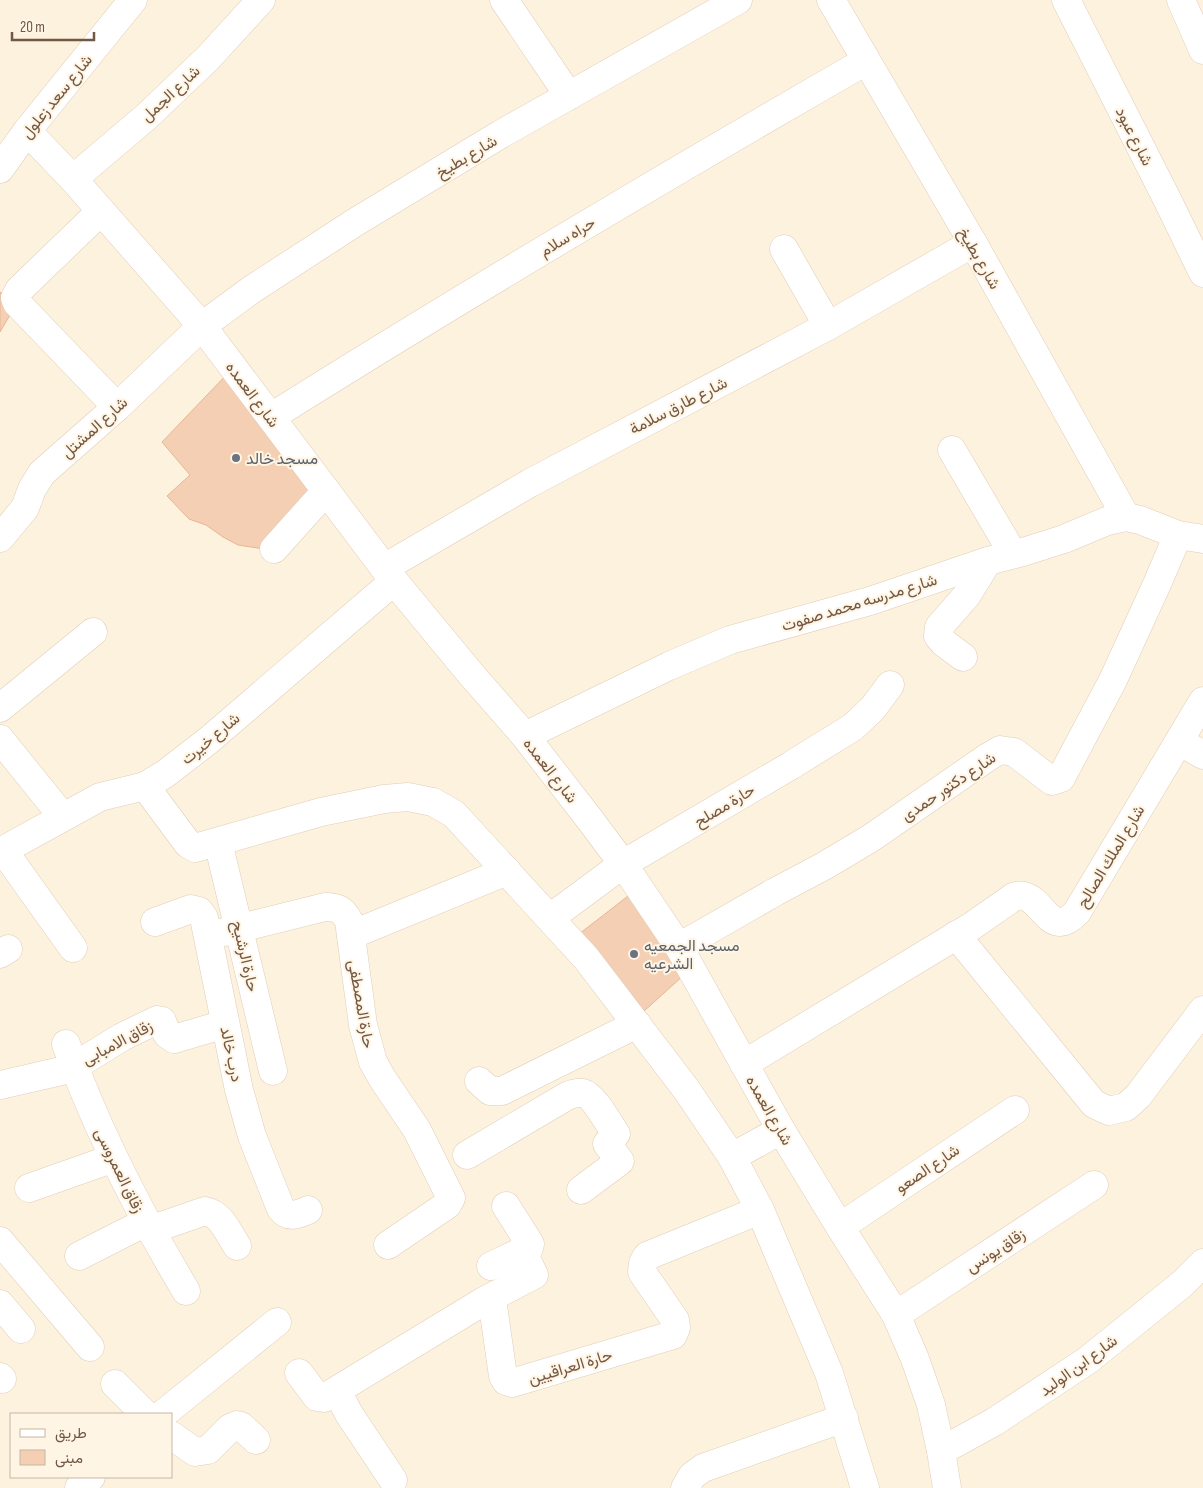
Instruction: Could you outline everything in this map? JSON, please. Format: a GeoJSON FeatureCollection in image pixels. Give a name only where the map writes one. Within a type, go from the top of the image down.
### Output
{"type":"FeatureCollection","features":[{"type":"Feature","properties":{"kind":"street","name":"شارع سعد زعلول"},"geometry":{"type":"LineString","coordinates":[[0,169],[27,131],[133,0]]}},
{"type":"Feature","properties":{"kind":"street","name":"شارع الجمل"},"geometry":{"type":"LineString","coordinates":[[73,179],[146,117],[208,58],[261,0]]}},
{"type":"Feature","properties":{"kind":"street"},"geometry":{"type":"LineString","coordinates":[[504,0],[569,96]]}},
{"type":"Feature","properties":{"kind":"street","name":"شارع بطيخ"},"geometry":{"type":"LineString","coordinates":[[202,326],[325,241],[501,134],[738,0]]}},
{"type":"Feature","properties":{"kind":"street","name":"شارع بطيخ"},"geometry":{"type":"LineString","coordinates":[[831,0],[973,244],[1126,517]]}},
{"type":"Feature","properties":{"kind":"street","name":"شارع عبود"},"geometry":{"type":"LineString","coordinates":[[1066,0],[1168,199],[1203,273]]}},
{"type":"Feature","properties":{"kind":"street"},"geometry":{"type":"LineString","coordinates":[[1181,0],[1203,50]]}},
{"type":"Feature","properties":{"kind":"street","name":"حراه سلام"},"geometry":{"type":"LineString","coordinates":[[271,417],[389,343],[618,205],[866,60]]}},
{"type":"Feature","properties":{"kind":"street","name":"شارع العمده"},"geometry":{"type":"LineString","coordinates":[[27,131],[73,179],[202,326],[389,574],[524,736],[591,820],[623,864],[679,947],[781,1130],[896,1316],[915,1359],[931,1405],[947,1488]]}},
{"type":"Feature","properties":{"kind":"street"},"geometry":{"type":"LineString","coordinates":[[101,211],[19,290],[15,298],[17,303],[116,407]]}},
{"type":"Feature","properties":{"kind":"street","name":"شارع طارق سلامة"},"geometry":{"type":"LineString","coordinates":[[389,574],[530,482],[828,326],[973,244]]}},
{"type":"Feature","properties":{"kind":"street"},"geometry":{"type":"LineString","coordinates":[[784,249],[828,326]]}},
{"type":"Feature","properties":{"kind":"street","name":"شارع المشتل"},"geometry":{"type":"LineString","coordinates":[[0,538],[25,508],[32,489],[42,473],[202,326]]}},
{"type":"Feature","properties":{"kind":"street"},"geometry":{"type":"LineString","coordinates":[[952,450],[1000,557],[939,627],[938,636],[963,657]]}},
{"type":"Feature","properties":{"kind":"street"},"geometry":{"type":"LineString","coordinates":[[274,549],[326,491]]}},
{"type":"Feature","properties":{"kind":"street"},"geometry":{"type":"LineString","coordinates":[[1126,517],[1190,537]]}},
{"type":"Feature","properties":{"kind":"street","name":"شارع مدرسه محمد صفوت"},"geometry":{"type":"LineString","coordinates":[[524,736],[669,666],[730,640],[870,601],[1000,557],[1064,539],[1107,521],[1126,517]]}},
{"type":"Feature","properties":{"kind":"street","name":"شارع دكتور حمدى"},"geometry":{"type":"LineString","coordinates":[[679,947],[871,838],[988,756],[1000,750],[1014,752],[1052,780],[1061,778],[1190,537]]}},
{"type":"Feature","properties":{"kind":"street","name":"شارع خيرت"},"geometry":{"type":"LineString","coordinates":[[2,851],[100,797],[145,786],[188,758],[389,574]]}},
{"type":"Feature","properties":{"kind":"street"},"geometry":{"type":"LineString","coordinates":[[0,708],[93,632]]}},
{"type":"Feature","properties":{"kind":"street","name":"حارة مصلح"},"geometry":{"type":"LineString","coordinates":[[550,918],[623,864],[853,727],[873,708],[890,685]]}},
{"type":"Feature","properties":{"kind":"street","name":"شارع الملك الصالح"},"geometry":{"type":"LineString","coordinates":[[744,1064],[987,917],[1015,896],[1023,895],[1030,899],[1050,919],[1060,922],[1070,919],[1077,912],[1203,701]]}},
{"type":"Feature","properties":{"kind":"street"},"geometry":{"type":"LineString","coordinates":[[0,738],[63,817]]}},
{"type":"Feature","properties":{"kind":"street"},"geometry":{"type":"LineString","coordinates":[[1179,741],[1203,755]]}},
{"type":"Feature","properties":{"kind":"street"},"geometry":{"type":"LineString","coordinates":[[145,786],[191,847],[199,848],[321,812],[384,799],[408,797],[432,802],[454,814],[586,958],[686,1089],[732,1157],[760,1210],[829,1373],[866,1488]]}},
{"type":"Feature","properties":{"kind":"street","name":"حارة الرشيح"},"geometry":{"type":"LineString","coordinates":[[218,842],[273,1071]]}},
{"type":"Feature","properties":{"kind":"street"},"geometry":{"type":"LineString","coordinates":[[2,851],[73,948]]}},
{"type":"Feature","properties":{"kind":"street"},"geometry":{"type":"LineString","coordinates":[[351,935],[507,871]]}},
{"type":"Feature","properties":{"kind":"street","name":"حارة المصطفى"},"geometry":{"type":"LineString","coordinates":[[208,936],[325,907],[336,907],[344,912],[349,921],[363,1025],[373,1062],[418,1130],[451,1198],[447,1206],[388,1245]]}},
{"type":"Feature","properties":{"kind":"street","name":"درب خالد"},"geometry":{"type":"LineString","coordinates":[[155,922],[191,909],[199,912],[204,918],[239,1090],[252,1136],[284,1213],[290,1216],[308,1210]]}},
{"type":"Feature","properties":{"kind":"street"},"geometry":{"type":"LineString","coordinates":[[956,935],[1094,1104],[1109,1111],[1126,1106],[1138,1096],[1203,1010]]}},
{"type":"Feature","properties":{"kind":"street","name":"زقاق الامبابى"},"geometry":{"type":"LineString","coordinates":[[0,1085],[64,1071],[70,1055],[122,1037],[158,1020],[162,1021],[167,1034],[174,1039],[225,1024]]}},
{"type":"Feature","properties":{"kind":"street"},"geometry":{"type":"LineString","coordinates":[[479,1081],[490,1091],[502,1091],[637,1024]]}},
{"type":"Feature","properties":{"kind":"street","name":"زقاق العمروسى"},"geometry":{"type":"LineString","coordinates":[[70,1055],[114,1158],[148,1226],[186,1291]]}},
{"type":"Feature","properties":{"kind":"street"},"geometry":{"type":"LineString","coordinates":[[551,1068],[567,1096]]}},
{"type":"Feature","properties":{"kind":"street"},"geometry":{"type":"LineString","coordinates":[[467,1155],[567,1096],[583,1093],[591,1097],[617,1135],[607,1144],[620,1160],[619,1163],[581,1190]]}},
{"type":"Feature","properties":{"kind":"street","name":"شارع الصعو"},"geometry":{"type":"LineString","coordinates":[[840,1227],[1015,1110]]}},
{"type":"Feature","properties":{"kind":"street"},"geometry":{"type":"LineString","coordinates":[[732,1157],[781,1130]]}},
{"type":"Feature","properties":{"kind":"street"},"geometry":{"type":"LineString","coordinates":[[29,1188],[114,1158]]}},
{"type":"Feature","properties":{"kind":"street","name":"زقاق يونس"},"geometry":{"type":"LineString","coordinates":[[896,1316],[1094,1185]]}},
{"type":"Feature","properties":{"kind":"street"},"geometry":{"type":"LineString","coordinates":[[491,1266],[529,1248],[530,1244],[506,1206]]}},
{"type":"Feature","properties":{"kind":"street","name":"حارة العراقيين"},"geometry":{"type":"LineString","coordinates":[[484,1301],[489,1302],[493,1306],[503,1376],[506,1381],[512,1383],[673,1335],[676,1328],[675,1320],[642,1272],[642,1263],[647,1256],[760,1210]]}},
{"type":"Feature","properties":{"kind":"street"},"geometry":{"type":"LineString","coordinates":[[79,1256],[148,1226],[205,1211],[213,1212],[218,1217],[237,1246]]}},
{"type":"Feature","properties":{"kind":"street"},"geometry":{"type":"LineString","coordinates":[[0,1241],[90,1347]]}},
{"type":"Feature","properties":{"kind":"street"},"geometry":{"type":"LineString","coordinates":[[298,1373],[320,1398],[327,1397],[484,1301],[534,1276],[524,1254],[525,1250]]}},
{"type":"Feature","properties":{"kind":"street","name":"شارع ابن الوليد"},"geometry":{"type":"LineString","coordinates":[[941,1451],[994,1422],[1088,1360],[1182,1284],[1203,1262]]}},
{"type":"Feature","properties":{"kind":"street"},"geometry":{"type":"LineString","coordinates":[[0,1304],[21,1329]]}},
{"type":"Feature","properties":{"kind":"street"},"geometry":{"type":"LineString","coordinates":[[164,1413],[277,1322]]}},
{"type":"Feature","properties":{"kind":"street"},"geometry":{"type":"LineString","coordinates":[[115,1384],[144,1413]]}},
{"type":"Feature","properties":{"kind":"street"},"geometry":{"type":"LineString","coordinates":[[337,1390],[349,1414],[393,1480]]}},
{"type":"Feature","properties":{"kind":"street"},"geometry":{"type":"LineString","coordinates":[[685,1488],[692,1476],[703,1468],[844,1418]]}},
{"type":"Feature","properties":{"kind":"street"},"geometry":{"type":"LineString","coordinates":[[172,1436],[195,1452],[208,1450],[230,1428],[237,1425],[241,1426],[256,1440]]}},
{"type":"Feature","properties":{"kind":"street"},"geometry":{"type":"LineString","coordinates":[[79,1488],[90,1478]]}},
{"type":"Feature","properties":{"kind":"building"},"geometry":{"type":"Polygon","coordinates":[[[0,292],[17,303],[0,332],[0,292]]]}},
{"type":"Feature","properties":{"kind":"building","name":"مسجد خالد"},"geometry":{"type":"Polygon","coordinates":[[[230,371],[317,485],[264,549],[238,545],[206,525],[189,519],[167,496],[190,475],[162,442],[230,371]]]}},
{"type":"Feature","properties":{"kind":"building","name":"مسجد الجمعيه الشرعيه"},"geometry":{"type":"Polygon","coordinates":[[[632,893],[685,974],[643,1012],[579,934],[632,893]]]}},
{"type":"Feature","properties":{"kind":"place","name":"مسجد خالد"},"geometry":{"type":"Point","coordinates":[236,458]}},
{"type":"Feature","properties":{"kind":"place","name":"مسجد الجمعيه الشرعيه"},"geometry":{"type":"Point","coordinates":[634,954]}}]}
